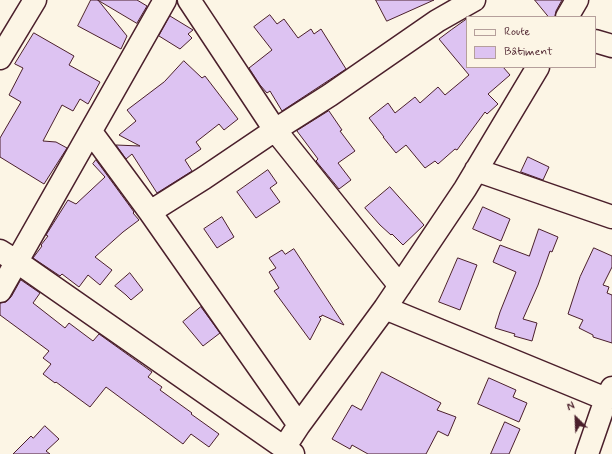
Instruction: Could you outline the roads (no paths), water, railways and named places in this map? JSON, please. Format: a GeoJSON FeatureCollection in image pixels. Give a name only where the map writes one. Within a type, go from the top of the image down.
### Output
{"type":"FeatureCollection","features":[{"type":"Feature","properties":{"kind":"street"},"geometry":{"type":"LineString","coordinates":[[0,58],[35,0]]}},
{"type":"Feature","properties":{"kind":"street"},"geometry":{"type":"LineString","coordinates":[[0,290],[8,256],[91,132],[166,0]]}},
{"type":"Feature","properties":{"kind":"street"},"geometry":{"type":"LineString","coordinates":[[189,0],[275,130],[400,286]]}},
{"type":"Feature","properties":{"kind":"street"},"geometry":{"type":"LineString","coordinates":[[150,212],[330,95],[437,21],[474,0]]}},
{"type":"Feature","properties":{"kind":"street"},"geometry":{"type":"LineString","coordinates":[[568,16],[577,0]]}},
{"type":"Feature","properties":{"kind":"street"},"geometry":{"type":"LineString","coordinates":[[596,41],[612,46]]}},
{"type":"Feature","properties":{"kind":"street"},"geometry":{"type":"LineString","coordinates":[[8,256],[288,451],[299,426],[385,308],[465,189],[537,68]]}},
{"type":"Feature","properties":{"kind":"street"},"geometry":{"type":"LineString","coordinates":[[91,132],[150,212],[299,426]]}},
{"type":"Feature","properties":{"kind":"street"},"geometry":{"type":"LineString","coordinates":[[476,170],[612,217]]}},
{"type":"Feature","properties":{"kind":"street"},"geometry":{"type":"LineString","coordinates":[[385,308],[609,393],[587,454]]}}]}
